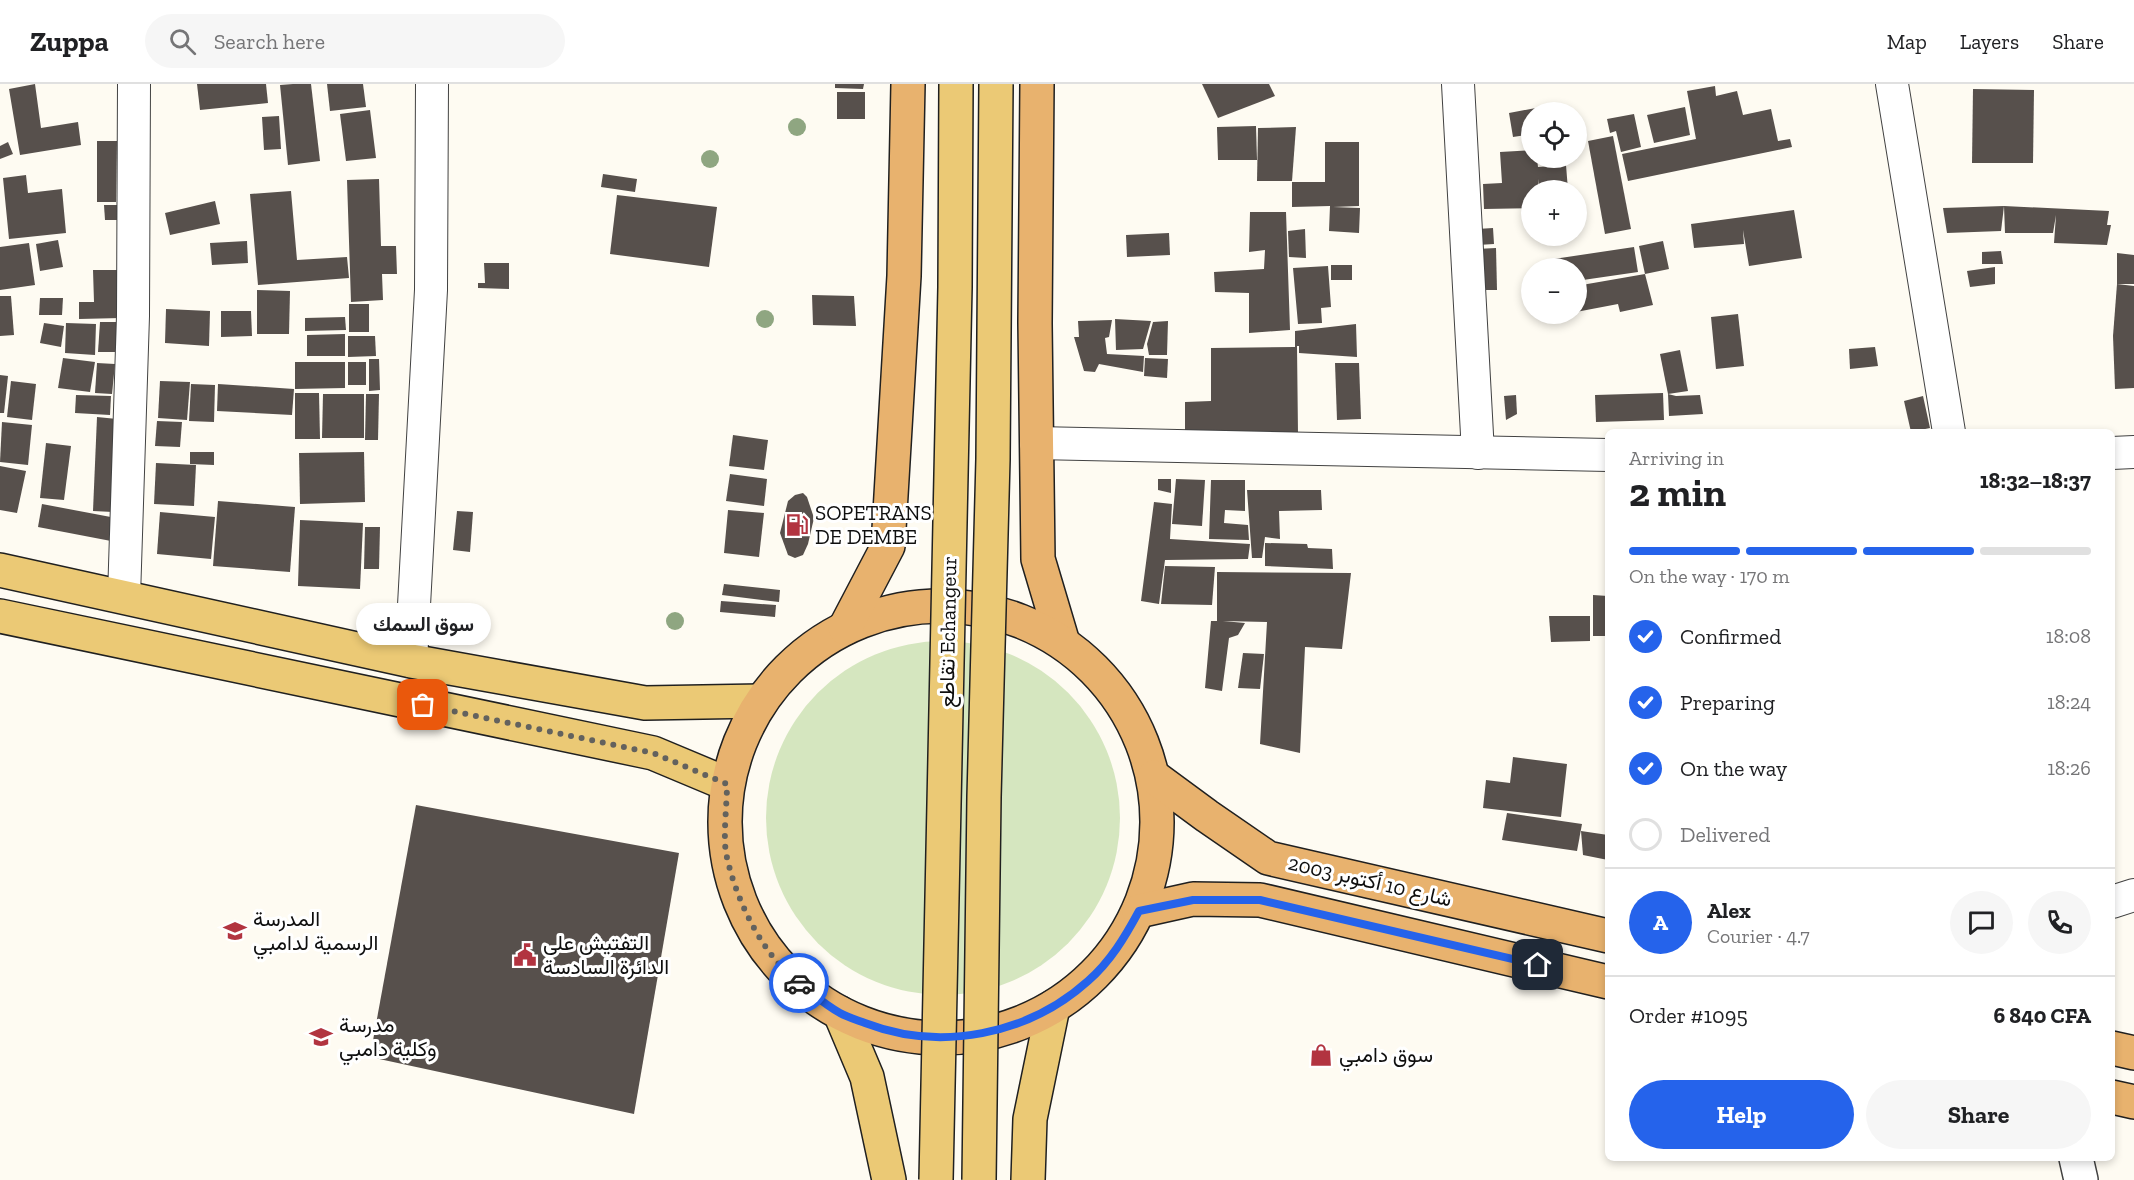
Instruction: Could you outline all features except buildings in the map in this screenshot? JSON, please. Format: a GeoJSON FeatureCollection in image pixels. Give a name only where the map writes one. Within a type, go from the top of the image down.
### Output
{"type":"FeatureCollection","features":[{"type":"Feature","properties":{"kind":"highway"},"geometry":{"type":"LineString","coordinates":[[845,628],[888,546],[904,276],[908,84]]}},
{"type":"Feature","properties":{"kind":"highway"},"geometry":{"type":"LineString","coordinates":[[1037,84],[1035,323],[1038,559],[1063,643]]}},
{"type":"Feature","properties":{"kind":"highway"},"geometry":{"type":"LineString","coordinates":[[948,606],[1008,616],[1063,643],[1095,669],[1122,701],[1142,738],[1154,777],[1158,845],[1139,911],[1118,949],[1088,981],[1053,1007],[1017,1025],[979,1035],[939,1038],[888,1032],[840,1013],[785,972],[746,917],[726,852],[727,784],[740,741],[761,701],[791,666],[813,648],[845,628],[895,611],[948,606]]}},
{"type":"Feature","properties":{"kind":"highway","name":"شارع 10 أكتوبر 2003"},"geometry":{"type":"LineString","coordinates":[[1154,777],[1268,858],[1605,935]]}},
{"type":"Feature","properties":{"kind":"highway","name":"شارع 10 أكتوبر 2003"},"geometry":{"type":"LineString","coordinates":[[1139,911],[1193,900],[1260,900],[1605,981]]}},
{"type":"Feature","properties":{"kind":"highway"},"geometry":{"type":"LineString","coordinates":[[2115,1049],[2134,1053]]}},
{"type":"Feature","properties":{"kind":"highway"},"geometry":{"type":"LineString","coordinates":[[2115,1098],[2134,1102]]}},
{"type":"Feature","properties":{"kind":"main road","name":"تقاطع Echangeur"},"geometry":{"type":"LineString","coordinates":[[936,1180],[956,287],[956,84]]}},
{"type":"Feature","properties":{"kind":"main road"},"geometry":{"type":"LineString","coordinates":[[979,1180],[984,797],[993,459],[996,84]]}},
{"type":"Feature","properties":{"kind":"main road"},"geometry":{"type":"LineString","coordinates":[[0,570],[411,661],[645,703],[761,701]]}},
{"type":"Feature","properties":{"kind":"main road"},"geometry":{"type":"LineString","coordinates":[[0,616],[653,753],[727,784]]}},
{"type":"Feature","properties":{"kind":"main road"},"geometry":{"type":"LineString","coordinates":[[308,681],[315,639]]}},
{"type":"Feature","properties":{"kind":"main road"},"geometry":{"type":"LineString","coordinates":[[1028,1180],[1030,1119],[1053,1007]]}},
{"type":"Feature","properties":{"kind":"main road"},"geometry":{"type":"LineString","coordinates":[[840,1013],[867,1077],[889,1180]]}},
{"type":"Feature","properties":{"kind":"street"},"geometry":{"type":"LineString","coordinates":[[124,597],[133,316],[134,84]]}},
{"type":"Feature","properties":{"kind":"street"},"geometry":{"type":"LineString","coordinates":[[411,661],[430,290],[432,84]]}},
{"type":"Feature","properties":{"kind":"street"},"geometry":{"type":"LineString","coordinates":[[1458,84],[1478,453]]}},
{"type":"Feature","properties":{"kind":"street"},"geometry":{"type":"LineString","coordinates":[[1892,84],[1949,429]]}},
{"type":"Feature","properties":{"kind":"street"},"geometry":{"type":"LineString","coordinates":[[1036,443],[1605,455]]}},
{"type":"Feature","properties":{"kind":"street"},"geometry":{"type":"LineString","coordinates":[[2115,453],[2134,452]]}},
{"type":"Feature","properties":{"kind":"street"},"geometry":{"type":"LineString","coordinates":[[2115,901],[2134,895]]}},
{"type":"Feature","properties":{"kind":"street"},"geometry":{"type":"LineString","coordinates":[[2077,1161],[2081,1180]]}},
{"type":"Feature","properties":{"kind":"green space"},"geometry":{"type":"Polygon","coordinates":[[[943,641],[978,644],[1011,654],[1041,671],[1068,693],[1090,720],[1107,750],[1117,783],[1120,818],[1117,853],[1107,886],[1090,916],[1068,943],[1041,965],[1011,982],[978,992],[943,995],[908,992],[875,982],[845,965],[818,943],[796,916],[779,886],[769,853],[766,818],[769,783],[779,750],[796,720],[818,693],[845,671],[875,654],[908,644],[943,641]]]}},
{"type":"Feature","properties":{"kind":"way so far"},"geometry":{"type":"LineString","coordinates":[[423,705],[653,753],[727,784],[726,852],[746,917],[785,972],[799,983]]}},
{"type":"Feature","properties":{"kind":"place","name":"SOPETRANS DE DEMBE"},"geometry":{"type":"Point","coordinates":[797,525]}},
{"type":"Feature","properties":{"kind":"place","name":"سوق السمك"},"geometry":{"type":"Point","coordinates":[423,705]}},
{"type":"Feature","properties":{"kind":"place","name":"المدرسة الرسمية لدامبي"},"geometry":{"type":"Point","coordinates":[235,931]}},
{"type":"Feature","properties":{"kind":"place","name":"التفتيش على الدائرة السادسة"},"geometry":{"type":"Point","coordinates":[525,955]}},
{"type":"Feature","properties":{"kind":"place","name":"مدرسة وكلية دامبي"},"geometry":{"type":"Point","coordinates":[321,1037]}},
{"type":"Feature","properties":{"kind":"place","name":"سوق دامبي"},"geometry":{"type":"Point","coordinates":[1321,1055]}},
{"type":"Feature","properties":{"kind":"route"},"geometry":{"type":"LineString","coordinates":[[799,983],[840,1013],[888,1032],[939,1038],[979,1035],[1017,1025],[1053,1007],[1088,981],[1118,949],[1139,911],[1193,900],[1260,900],[1538,965]]}}]}
